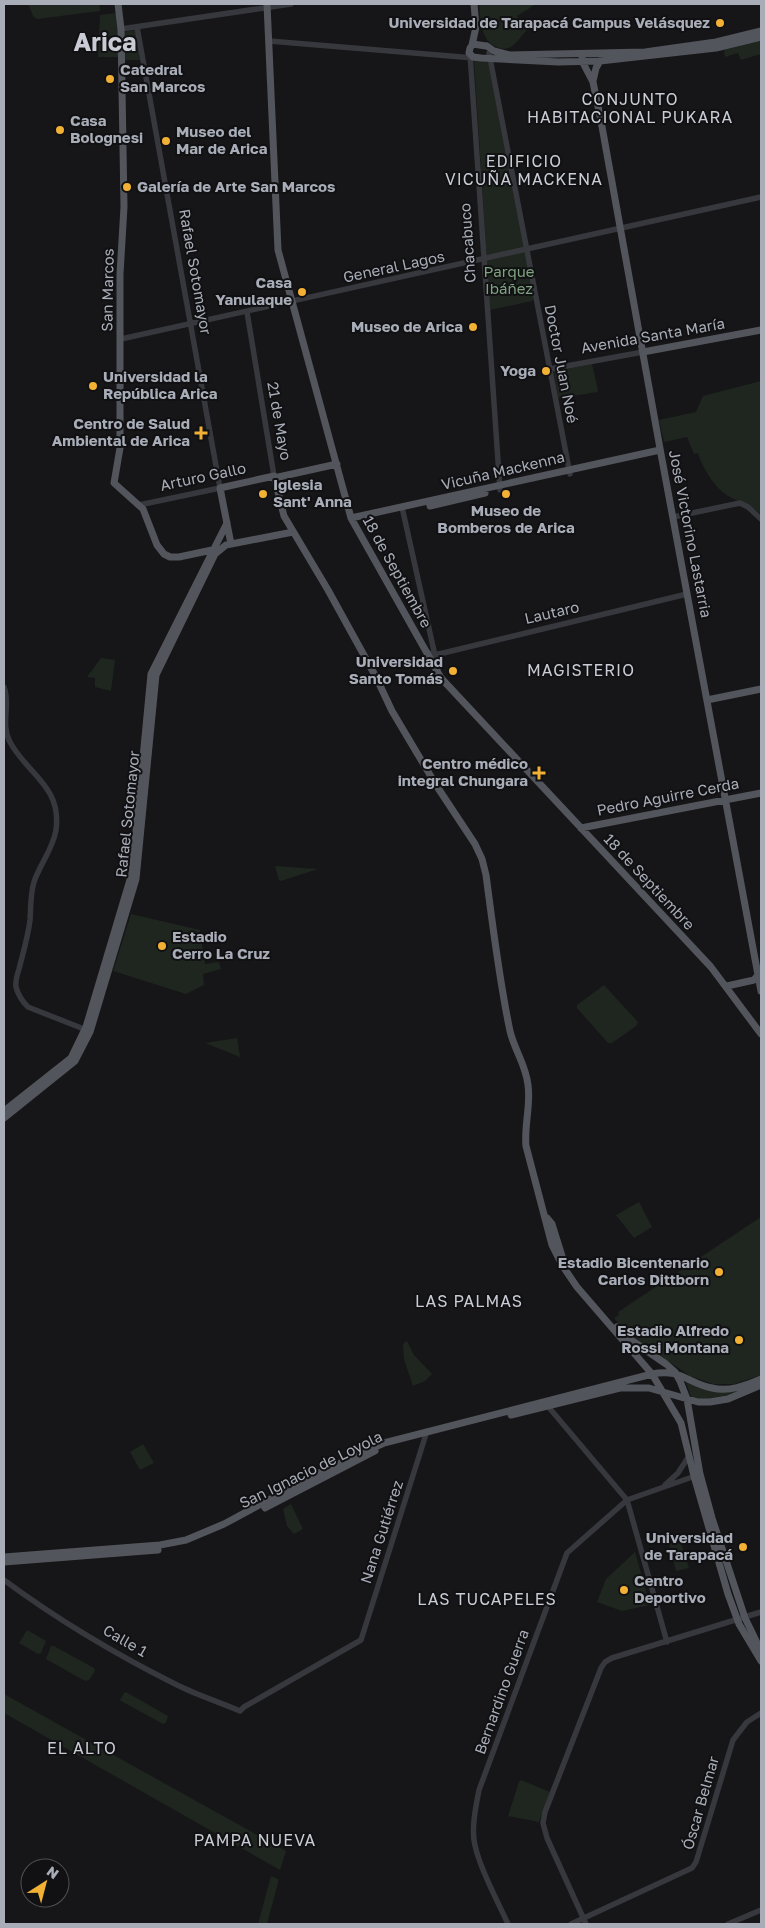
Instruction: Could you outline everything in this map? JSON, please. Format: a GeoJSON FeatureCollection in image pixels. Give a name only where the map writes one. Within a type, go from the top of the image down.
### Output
{"type":"FeatureCollection","features":[{"type":"Feature","properties":{"kind":"main road","name":"San Marcos"},"geometry":{"type":"LineString","coordinates":[[118,4],[122,29],[124,207],[120,274],[120,452],[114,483],[144,512],[160,550],[167,556],[179,558],[213,553]]}},
{"type":"Feature","properties":{"kind":"main road"},"geometry":{"type":"LineString","coordinates":[[474,4],[476,27],[469,50],[475,57],[488,51],[558,62],[715,42],[761,30]]}},
{"type":"Feature","properties":{"kind":"main road","name":"18 de Septiembre"},"geometry":{"type":"LineString","coordinates":[[267,6],[278,250],[352,520],[439,675],[727,986],[761,1034]]}},
{"type":"Feature","properties":{"kind":"main road"},"geometry":{"type":"LineString","coordinates":[[476,27],[488,51]]}},
{"type":"Feature","properties":{"kind":"main road"},"geometry":{"type":"LineString","coordinates":[[472,45],[478,44],[488,51],[510,55],[582,58],[600,61],[716,48],[761,37]]}},
{"type":"Feature","properties":{"kind":"main road","name":"José Victorino Lastarria"},"geometry":{"type":"LineString","coordinates":[[582,58],[593,82],[761,991]]}},
{"type":"Feature","properties":{"kind":"main road","name":"José Victorino Lastarria"},"geometry":{"type":"LineString","coordinates":[[593,82],[596,68],[600,61]]}},
{"type":"Feature","properties":{"kind":"main road","name":"Avenida Santa María"},"geometry":{"type":"LineString","coordinates":[[643,352],[761,330]]}},
{"type":"Feature","properties":{"kind":"main road"},"geometry":{"type":"LineString","coordinates":[[645,363],[651,351]]}},
{"type":"Feature","properties":{"kind":"main road","name":"Vicuña Mackenna"},"geometry":{"type":"LineString","coordinates":[[352,520],[661,452]]}},
{"type":"Feature","properties":{"kind":"main road","name":"Arturo Gallo"},"geometry":{"type":"LineString","coordinates":[[220,488],[337,464]]}},
{"type":"Feature","properties":{"kind":"main road","name":"21 de Mayo"},"geometry":{"type":"LineString","coordinates":[[274,477],[281,509],[293,532],[328,590],[392,710],[482,858],[510,1033],[528,1082],[526,1146],[547,1218]]}},
{"type":"Feature","properties":{"kind":"main road","name":"Rafael Sotomayor"},"geometry":{"type":"LineString","coordinates":[[213,553],[221,547],[231,544],[220,488]]}},
{"type":"Feature","properties":{"kind":"main road","name":"Rafael Sotomayor"},"geometry":{"type":"LineString","coordinates":[[4,1118],[75,1061],[88,1031],[132,873],[151,674],[227,523]]}},
{"type":"Feature","properties":{"kind":"main road"},"geometry":{"type":"LineString","coordinates":[[231,544],[293,532]]}},
{"type":"Feature","properties":{"kind":"main road"},"geometry":{"type":"LineString","coordinates":[[707,700],[761,689]]}},
{"type":"Feature","properties":{"kind":"main road","name":"Pedro Aguirre Cerda"},"geometry":{"type":"LineString","coordinates":[[581,828],[761,793]]}},
{"type":"Feature","properties":{"kind":"main road"},"geometry":{"type":"LineString","coordinates":[[589,837],[593,830],[600,825]]}},
{"type":"Feature","properties":{"kind":"main road"},"geometry":{"type":"LineString","coordinates":[[727,986],[753,981],[758,975]]}},
{"type":"Feature","properties":{"kind":"main road","name":"Rafael Sotomayor"},"geometry":{"type":"LineString","coordinates":[[4,1111],[71,1058],[88,1031]]}},
{"type":"Feature","properties":{"kind":"main road"},"geometry":{"type":"LineString","coordinates":[[547,1218],[554,1250],[570,1278],[652,1374],[665,1393],[681,1423],[741,1620],[752,1648],[761,1661]]}},
{"type":"Feature","properties":{"kind":"main road"},"geometry":{"type":"LineString","coordinates":[[547,1218],[552,1224],[566,1265],[581,1286],[631,1340],[675,1372],[702,1386],[723,1390],[733,1389],[761,1380]]}},
{"type":"Feature","properties":{"kind":"main road"},"geometry":{"type":"LineString","coordinates":[[637,1378],[643,1374],[644,1370],[641,1360]]}},
{"type":"Feature","properties":{"kind":"main road"},"geometry":{"type":"LineString","coordinates":[[675,1372],[687,1400],[697,1475]]}},
{"type":"Feature","properties":{"kind":"main road","name":"San Ignacio de Loyola"},"geometry":{"type":"LineString","coordinates":[[547,1405],[652,1374],[675,1372]]}},
{"type":"Feature","properties":{"kind":"main road","name":"San Ignacio de Loyola"},"geometry":{"type":"LineString","coordinates":[[4,1556],[160,1545],[186,1540],[224,1524],[353,1456],[384,1443],[620,1388],[641,1387],[698,1402],[728,1399],[761,1385]]}},
{"type":"Feature","properties":{"kind":"main road"},"geometry":{"type":"LineString","coordinates":[[689,1413],[692,1406],[698,1402]]}},
{"type":"Feature","properties":{"kind":"main road","name":"San Ignacio de Loyola"},"geometry":{"type":"LineString","coordinates":[[4,1562],[161,1550],[193,1542],[218,1532],[375,1451],[427,1433]]}},
{"type":"Feature","properties":{"kind":"main road"},"geometry":{"type":"LineString","coordinates":[[741,1620],[761,1651]]}},
{"type":"Feature","properties":{"kind":"street"},"geometry":{"type":"LineString","coordinates":[[122,29],[267,6],[291,4]]}},
{"type":"Feature","properties":{"kind":"street","name":"Rafael Sotomayor"},"geometry":{"type":"LineString","coordinates":[[137,27],[220,488]]}},
{"type":"Feature","properties":{"kind":"street"},"geometry":{"type":"LineString","coordinates":[[269,41],[475,57]]}},
{"type":"Feature","properties":{"kind":"street","name":"Doctor Juan Noé"},"geometry":{"type":"LineString","coordinates":[[488,51],[569,472]]}},
{"type":"Feature","properties":{"kind":"street","name":"Chacabuco"},"geometry":{"type":"LineString","coordinates":[[475,57],[483,260],[499,488]]}},
{"type":"Feature","properties":{"kind":"street","name":"General Lagos"},"geometry":{"type":"LineString","coordinates":[[121,339],[761,198]]}},
{"type":"Feature","properties":{"kind":"street","name":"21 de Mayo"},"geometry":{"type":"LineString","coordinates":[[247,312],[274,477]]}},
{"type":"Feature","properties":{"kind":"street","name":"Avenida Santa María"},"geometry":{"type":"LineString","coordinates":[[550,369],[643,352]]}},
{"type":"Feature","properties":{"kind":"street","name":"Arturo Gallo"},"geometry":{"type":"LineString","coordinates":[[139,506],[220,488]]}},
{"type":"Feature","properties":{"kind":"street"},"geometry":{"type":"LineString","coordinates":[[673,517],[744,504],[761,519]]}},
{"type":"Feature","properties":{"kind":"street"},"geometry":{"type":"LineString","coordinates":[[403,510],[439,675]]}},
{"type":"Feature","properties":{"kind":"street","name":"Lautaro"},"geometry":{"type":"LineString","coordinates":[[434,654],[687,594]]}},
{"type":"Feature","properties":{"kind":"street"},"geometry":{"type":"LineString","coordinates":[[424,650],[434,654]]}},
{"type":"Feature","properties":{"kind":"street"},"geometry":{"type":"LineString","coordinates":[[4,686],[8,699],[5,726],[10,742],[49,790],[56,809],[53,842],[32,889],[29,926],[16,987],[22,1001],[28,1007],[88,1031]]}},
{"type":"Feature","properties":{"kind":"street"},"geometry":{"type":"LineString","coordinates":[[547,1405],[627,1500],[667,1642]]}},
{"type":"Feature","properties":{"kind":"street","name":"Nana Gutiérrez"},"geometry":{"type":"LineString","coordinates":[[240,1711],[361,1640],[427,1433]]}},
{"type":"Feature","properties":{"kind":"street","name":"Bernardino Guerra"},"geometry":{"type":"LineString","coordinates":[[664,1486],[678,1473],[690,1456]]}},
{"type":"Feature","properties":{"kind":"street","name":"Bernardino Guerra"},"geometry":{"type":"LineString","coordinates":[[508,1924],[475,1848],[474,1821],[479,1790],[567,1553],[627,1500],[697,1475]]}},
{"type":"Feature","properties":{"kind":"street"},"geometry":{"type":"LineString","coordinates":[[620,1507],[626,1510],[631,1517]]}},
{"type":"Feature","properties":{"kind":"street","name":"Calle 1"},"geometry":{"type":"LineString","coordinates":[[4,1580],[63,1620],[139,1664],[189,1690],[240,1711]]}},
{"type":"Feature","properties":{"kind":"street"},"geometry":{"type":"LineString","coordinates":[[585,1921],[543,1827],[544,1816],[603,1664],[612,1658],[741,1620],[761,1612]]}},
{"type":"Feature","properties":{"kind":"street","name":"Óscar Belmar"},"geometry":{"type":"LineString","coordinates":[[571,1924],[585,1921],[690,1870],[694,1866],[732,1740],[746,1722],[761,1713]]}},
{"type":"Feature","properties":{"kind":"street"},"geometry":{"type":"LineString","coordinates":[[728,1924],[761,1910]]}},
{"type":"Feature","properties":{"kind":"green space"},"geometry":{"type":"Polygon","coordinates":[[[28,4],[99,4],[100,11],[37,19],[33,16],[28,4]]]}},
{"type":"Feature","properties":{"kind":"green space"},"geometry":{"type":"Polygon","coordinates":[[[479,4],[536,4],[517,16],[527,30],[510,48],[504,49],[493,45],[485,36],[481,23],[479,4]]]}},
{"type":"Feature","properties":{"kind":"green space"},"geometry":{"type":"Polygon","coordinates":[[[117,13],[119,29],[118,57],[98,57],[100,15],[117,13]]]}},
{"type":"Feature","properties":{"kind":"green space"},"geometry":{"type":"Polygon","coordinates":[[[136,30],[140,60],[125,60],[124,32],[136,30]]]}},
{"type":"Feature","properties":{"kind":"green space"},"geometry":{"type":"Polygon","coordinates":[[[758,40],[761,42],[761,54],[741,60],[738,53],[725,57],[724,50],[758,40]]]}},
{"type":"Feature","properties":{"kind":"green space","name":"Parque Ibáñez"},"geometry":{"type":"Polygon","coordinates":[[[474,60],[488,62],[534,298],[532,301],[490,310],[474,60]]]}},
{"type":"Feature","properties":{"kind":"green space"},"geometry":{"type":"Polygon","coordinates":[[[592,364],[597,392],[558,397],[554,371],[592,364]]]}},
{"type":"Feature","properties":{"kind":"green space"},"geometry":{"type":"Polygon","coordinates":[[[761,381],[761,514],[720,490],[708,475],[698,453],[694,454],[687,437],[664,442],[659,420],[696,412],[703,396],[761,381]]]}},
{"type":"Feature","properties":{"kind":"green space"},"geometry":{"type":"Polygon","coordinates":[[[101,658],[115,660],[111,691],[95,687],[95,678],[87,677],[101,658]]]}},
{"type":"Feature","properties":{"kind":"green space"},"geometry":{"type":"Polygon","coordinates":[[[275,866],[318,869],[281,881],[275,866]]]}},
{"type":"Feature","properties":{"kind":"green space","name":"Estadio Cerro La Cruz"},"geometry":{"type":"Polygon","coordinates":[[[131,914],[200,930],[205,964],[219,962],[221,969],[203,974],[204,985],[186,994],[113,971],[131,914]]]}},
{"type":"Feature","properties":{"kind":"green space"},"geometry":{"type":"Polygon","coordinates":[[[604,985],[638,1022],[636,1026],[612,1043],[608,1043],[577,1008],[577,1005],[604,985]]]}},
{"type":"Feature","properties":{"kind":"green space"},"geometry":{"type":"Polygon","coordinates":[[[237,1038],[240,1057],[205,1043],[237,1038]]]}},
{"type":"Feature","properties":{"kind":"green space"},"geometry":{"type":"Polygon","coordinates":[[[639,1202],[652,1227],[634,1238],[616,1215],[639,1202]]]}},
{"type":"Feature","properties":{"kind":"green space","name":"Estadio Bicentenario Carlos Dittborn"},"geometry":{"type":"Polygon","coordinates":[[[761,1217],[761,1375],[734,1384],[713,1384],[690,1376],[628,1334],[614,1318],[619,1315],[618,1312],[761,1217]]]}},
{"type":"Feature","properties":{"kind":"green space"},"geometry":{"type":"Polygon","coordinates":[[[407,1341],[414,1355],[432,1374],[425,1381],[413,1386],[404,1359],[403,1344],[407,1341]]]}},
{"type":"Feature","properties":{"kind":"green space"},"geometry":{"type":"Polygon","coordinates":[[[685,1379],[716,1391],[761,1381],[727,1396],[709,1400],[691,1397],[685,1379]]]}},
{"type":"Feature","properties":{"kind":"green space"},"geometry":{"type":"Polygon","coordinates":[[[143,1444],[154,1463],[140,1470],[130,1452],[143,1444]]]}},
{"type":"Feature","properties":{"kind":"green space"},"geometry":{"type":"Polygon","coordinates":[[[291,1504],[303,1529],[294,1534],[287,1526],[283,1509],[291,1504]]]}},
{"type":"Feature","properties":{"kind":"green space"},"geometry":{"type":"Polygon","coordinates":[[[679,1537],[689,1568],[676,1571],[668,1540],[679,1537]]]}},
{"type":"Feature","properties":{"kind":"green space","name":"Centro Deportivo"},"geometry":{"type":"Polygon","coordinates":[[[635,1552],[650,1605],[622,1611],[597,1602],[606,1579],[635,1552]]]}},
{"type":"Feature","properties":{"kind":"green space"},"geometry":{"type":"Polygon","coordinates":[[[27,1630],[46,1641],[41,1653],[38,1654],[19,1643],[27,1630]]]}},
{"type":"Feature","properties":{"kind":"green space"},"geometry":{"type":"Polygon","coordinates":[[[51,1646],[94,1668],[95,1671],[89,1680],[85,1681],[46,1659],[51,1646]]]}},
{"type":"Feature","properties":{"kind":"green space"},"geometry":{"type":"Polygon","coordinates":[[[126,1692],[168,1716],[166,1723],[163,1724],[121,1701],[126,1692]]]}},
{"type":"Feature","properties":{"kind":"green space"},"geometry":{"type":"Polygon","coordinates":[[[4,1694],[286,1851],[280,1870],[4,1713],[4,1694]]]}},
{"type":"Feature","properties":{"kind":"green space"},"geometry":{"type":"Polygon","coordinates":[[[521,1780],[550,1792],[539,1822],[508,1816],[521,1780]]]}},
{"type":"Feature","properties":{"kind":"green space"},"geometry":{"type":"Polygon","coordinates":[[[271,1876],[278,1879],[278,1883],[267,1924],[258,1924],[271,1876]]]}},
{"type":"Feature","properties":{"kind":"place","name":"Universidad de Tarapacá Campus Velásquez"},"geometry":{"type":"Point","coordinates":[720,23]}},
{"type":"Feature","properties":{"kind":"place","name":"Catedral San Marcos"},"geometry":{"type":"Point","coordinates":[110,79]}},
{"type":"Feature","properties":{"kind":"place","name":"Casa Bolognesi"},"geometry":{"type":"Point","coordinates":[60,130]}},
{"type":"Feature","properties":{"kind":"place","name":"Museo del Mar de Arica"},"geometry":{"type":"Point","coordinates":[166,141]}},
{"type":"Feature","properties":{"kind":"place","name":"Galería de Arte San Marcos"},"geometry":{"type":"Point","coordinates":[127,187]}},
{"type":"Feature","properties":{"kind":"place","name":"Casa Yanulaque"},"geometry":{"type":"Point","coordinates":[302,292]}},
{"type":"Feature","properties":{"kind":"place","name":"Museo de Arica"},"geometry":{"type":"Point","coordinates":[473,327]}},
{"type":"Feature","properties":{"kind":"place","name":"Yoga"},"geometry":{"type":"Point","coordinates":[546,371]}},
{"type":"Feature","properties":{"kind":"place","name":"Universidad la República Arica"},"geometry":{"type":"Point","coordinates":[93,386]}},
{"type":"Feature","properties":{"kind":"place","name":"Centro de Salud Ambiental de Arica"},"geometry":{"type":"Point","coordinates":[201,433]}},
{"type":"Feature","properties":{"kind":"place","name":"Iglesia Sant' Anna"},"geometry":{"type":"Point","coordinates":[263,494]}},
{"type":"Feature","properties":{"kind":"place","name":"Museo de Bomberos de Arica"},"geometry":{"type":"Point","coordinates":[506,494]}},
{"type":"Feature","properties":{"kind":"place","name":"Universidad Santo Tomás"},"geometry":{"type":"Point","coordinates":[453,671]}},
{"type":"Feature","properties":{"kind":"place","name":"Centro médico integral Chungara"},"geometry":{"type":"Point","coordinates":[539,773]}},
{"type":"Feature","properties":{"kind":"place","name":"Estadio Cerro La Cruz"},"geometry":{"type":"Point","coordinates":[162,946]}},
{"type":"Feature","properties":{"kind":"place","name":"Estadio Bicentenario Carlos Dittborn"},"geometry":{"type":"Point","coordinates":[719,1272]}},
{"type":"Feature","properties":{"kind":"place","name":"Estadio Alfredo Rossi Montana"},"geometry":{"type":"Point","coordinates":[739,1340]}},
{"type":"Feature","properties":{"kind":"place","name":"Universidad de Tarapacá"},"geometry":{"type":"Point","coordinates":[743,1547]}},
{"type":"Feature","properties":{"kind":"place","name":"Centro Deportivo"},"geometry":{"type":"Point","coordinates":[624,1590]}},
{"type":"Feature","properties":{"kind":"district","name":"Arica"},"geometry":{"type":"Point","coordinates":[105,42]}},
{"type":"Feature","properties":{"kind":"district","name":"CONJUNTO HABITACIONAL PUKARA"},"geometry":{"type":"Point","coordinates":[630,108]}},
{"type":"Feature","properties":{"kind":"district","name":"EDIFICIO VICUÑA MACKENA"},"geometry":{"type":"Point","coordinates":[524,170]}},
{"type":"Feature","properties":{"kind":"district","name":"MAGISTERIO"},"geometry":{"type":"Point","coordinates":[581,670]}},
{"type":"Feature","properties":{"kind":"district","name":"LAS PALMAS"},"geometry":{"type":"Point","coordinates":[469,1301]}},
{"type":"Feature","properties":{"kind":"district","name":"LAS TUCAPELES"},"geometry":{"type":"Point","coordinates":[487,1599]}},
{"type":"Feature","properties":{"kind":"district","name":"EL ALTO"},"geometry":{"type":"Point","coordinates":[82,1748]}},
{"type":"Feature","properties":{"kind":"district","name":"PAMPA NUEVA"},"geometry":{"type":"Point","coordinates":[255,1840]}}]}
